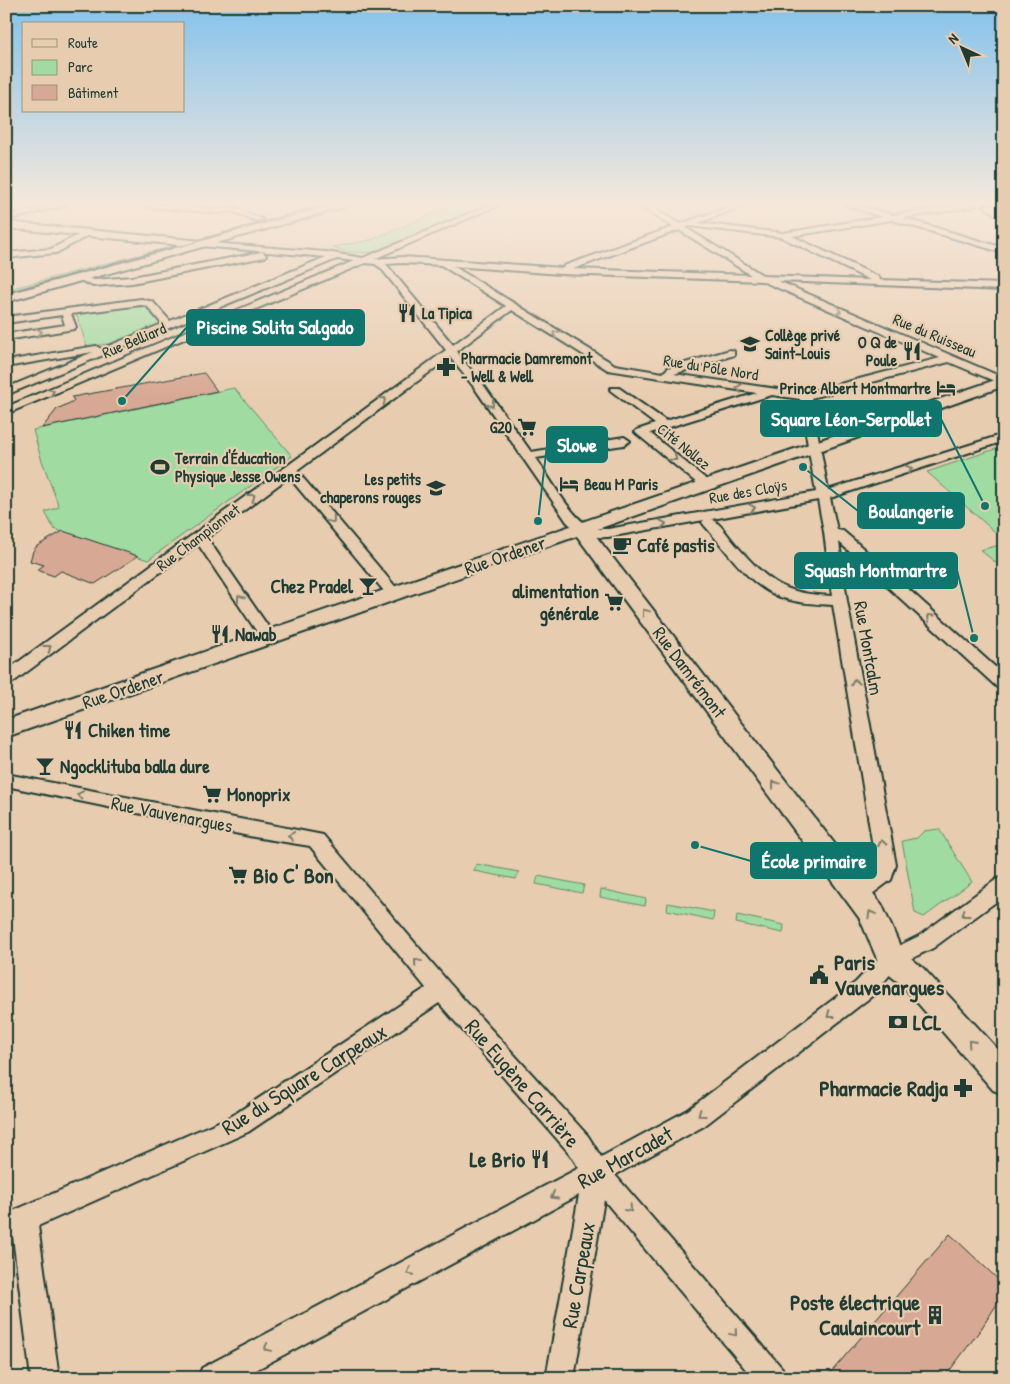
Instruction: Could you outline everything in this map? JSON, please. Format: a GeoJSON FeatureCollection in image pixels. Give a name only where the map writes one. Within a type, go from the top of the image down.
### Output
{"type":"FeatureCollection","features":[{"type":"Feature","properties":{"kind":"main road"},"geometry":{"type":"LineString","coordinates":[[6,289],[76,270]]}},
{"type":"Feature","properties":{"kind":"main road"},"geometry":{"type":"LineString","coordinates":[[6,298],[106,270]]}},
{"type":"Feature","properties":{"kind":"main road","name":"Rue Ordener"},"geometry":{"type":"LineString","coordinates":[[6,729],[1003,382]]}},
{"type":"Feature","properties":{"kind":"main road","name":"Rue Damrémont"},"geometry":{"type":"LineString","coordinates":[[581,529],[856,894],[872,912],[891,959],[913,977],[1004,1080]]}},
{"type":"Feature","properties":{"kind":"street"},"geometry":{"type":"LineString","coordinates":[[78,277],[93,283],[132,280],[184,270]]}},
{"type":"Feature","properties":{"kind":"street"},"geometry":{"type":"LineString","coordinates":[[6,392],[304,270]]}},
{"type":"Feature","properties":{"kind":"street","name":"Rue Belliard"},"geometry":{"type":"LineString","coordinates":[[6,411],[339,270]]}},
{"type":"Feature","properties":{"kind":"street","name":"Rue Damrémont"},"geometry":{"type":"LineString","coordinates":[[387,270],[452,350],[456,359],[581,529]]}},
{"type":"Feature","properties":{"kind":"street"},"geometry":{"type":"LineString","coordinates":[[453,270],[512,306]]}},
{"type":"Feature","properties":{"kind":"street"},"geometry":{"type":"LineString","coordinates":[[553,270],[1004,287]]}},
{"type":"Feature","properties":{"kind":"street","name":"Rue du Ruisseau"},"geometry":{"type":"LineString","coordinates":[[749,270],[760,277],[793,292],[1003,382]]}},
{"type":"Feature","properties":{"kind":"street"},"geometry":{"type":"LineString","coordinates":[[855,270],[882,283]]}},
{"type":"Feature","properties":{"kind":"street"},"geometry":{"type":"LineString","coordinates":[[6,320],[147,302],[169,326]]}},
{"type":"Feature","properties":{"kind":"street","name":"Rue Championnet"},"geometry":{"type":"LineString","coordinates":[[6,679],[512,306]]}},
{"type":"Feature","properties":{"kind":"street","name":"Rue du Pôle Nord"},"geometry":{"type":"LineString","coordinates":[[512,306],[612,368],[805,396]]}},
{"type":"Feature","properties":{"kind":"street"},"geometry":{"type":"LineString","coordinates":[[6,337],[71,327],[65,312]]}},
{"type":"Feature","properties":{"kind":"street"},"geometry":{"type":"LineString","coordinates":[[6,364],[120,346]]}},
{"type":"Feature","properties":{"kind":"street"},"geometry":{"type":"LineString","coordinates":[[666,376],[672,370],[730,353]]}},
{"type":"Feature","properties":{"kind":"street"},"geometry":{"type":"LineString","coordinates":[[805,396],[948,359]]}},
{"type":"Feature","properties":{"kind":"street","name":"Cité Nollez"},"geometry":{"type":"LineString","coordinates":[[615,390],[664,425]]}},
{"type":"Feature","properties":{"kind":"street"},"geometry":{"type":"LineString","coordinates":[[664,425],[771,392]]}},
{"type":"Feature","properties":{"kind":"street","name":"Rue Montcalm"},"geometry":{"type":"LineString","coordinates":[[805,396],[813,448],[831,532],[840,601],[886,865],[884,875],[856,894]]}},
{"type":"Feature","properties":{"kind":"street","name":"Cité Nollez"},"geometry":{"type":"LineString","coordinates":[[664,425],[641,432],[707,485]]}},
{"type":"Feature","properties":{"kind":"street","name":"Rue des Cloÿs"},"geometry":{"type":"LineString","coordinates":[[581,529],[593,534],[608,534],[823,496],[881,479],[1004,437]]}},
{"type":"Feature","properties":{"kind":"street"},"geometry":{"type":"LineString","coordinates":[[528,456],[624,441]]}},
{"type":"Feature","properties":{"kind":"street"},"geometry":{"type":"LineString","coordinates":[[289,469],[394,594]]}},
{"type":"Feature","properties":{"kind":"street"},"geometry":{"type":"LineString","coordinates":[[709,522],[764,582],[777,590],[794,597],[840,601]]}},
{"type":"Feature","properties":{"kind":"street"},"geometry":{"type":"LineString","coordinates":[[831,532],[838,534],[852,546],[1004,684]]}},
{"type":"Feature","properties":{"kind":"street"},"geometry":{"type":"LineString","coordinates":[[199,536],[268,638]]}},
{"type":"Feature","properties":{"kind":"street","name":"Rue Vauvenargues"},"geometry":{"type":"LineString","coordinates":[[6,780],[254,830],[316,840],[331,858]]}},
{"type":"Feature","properties":{"kind":"street","name":"Rue Eugène Carrière"},"geometry":{"type":"LineString","coordinates":[[331,858],[441,990],[579,1145],[596,1172],[772,1378]]}},
{"type":"Feature","properties":{"kind":"street","name":"Rue Marcadet"},"geometry":{"type":"LineString","coordinates":[[212,1378],[696,1118],[864,989],[891,959],[926,942],[1004,885]]}},
{"type":"Feature","properties":{"kind":"street","name":"Rue du Square Carpeaux"},"geometry":{"type":"LineString","coordinates":[[45,1378],[15,1223],[240,1124],[441,990]]}},
{"type":"Feature","properties":{"kind":"street","name":"Rue Carpeaux"},"geometry":{"type":"LineString","coordinates":[[560,1378],[596,1172]]}},
{"type":"Feature","properties":{"kind":"green space"},"geometry":{"type":"Polygon","coordinates":[[[83,270],[100,270],[10,295],[6,293],[6,290],[83,270]]]}},
{"type":"Feature","properties":{"kind":"green space"},"geometry":{"type":"Polygon","coordinates":[[[145,306],[160,324],[118,342],[87,347],[76,313],[145,306]]]}},
{"type":"Feature","properties":{"kind":"green space","name":"Terrain d'Éducation Physique Jesse Owens"},"geometry":{"type":"Polygon","coordinates":[[[234,388],[292,456],[148,560],[54,529],[45,512],[59,507],[33,430],[234,388]]]}},
{"type":"Feature","properties":{"kind":"green space"},"geometry":{"type":"Polygon","coordinates":[[[998,448],[1004,452],[1004,540],[927,472],[998,448]]]}},
{"type":"Feature","properties":{"kind":"green space"},"geometry":{"type":"Polygon","coordinates":[[[1004,544],[1004,569],[980,550],[1004,544]]]}},
{"type":"Feature","properties":{"kind":"green space"},"geometry":{"type":"Polygon","coordinates":[[[939,829],[972,882],[924,917],[915,913],[902,841],[917,838],[924,831],[939,829]]]}},
{"type":"Feature","properties":{"kind":"green space"},"geometry":{"type":"Polygon","coordinates":[[[476,864],[519,872],[516,879],[474,871],[476,864]]]}},
{"type":"Feature","properties":{"kind":"green space"},"geometry":{"type":"Polygon","coordinates":[[[538,876],[584,885],[582,893],[536,884],[538,876]]]}},
{"type":"Feature","properties":{"kind":"green space"},"geometry":{"type":"Polygon","coordinates":[[[601,889],[646,899],[645,906],[600,897],[601,889]]]}},
{"type":"Feature","properties":{"kind":"green space"},"geometry":{"type":"Polygon","coordinates":[[[668,903],[714,912],[713,920],[667,910],[668,903]]]}},
{"type":"Feature","properties":{"kind":"green space"},"geometry":{"type":"Polygon","coordinates":[[[737,915],[784,925],[783,933],[736,923],[737,915]]]}},
{"type":"Feature","properties":{"kind":"building"},"geometry":{"type":"Polygon","coordinates":[[[204,373],[217,391],[42,428],[57,409],[74,401],[72,397],[204,373]]]}},
{"type":"Feature","properties":{"kind":"building"},"geometry":{"type":"Polygon","coordinates":[[[63,531],[138,556],[95,584],[61,571],[54,576],[37,570],[44,565],[30,561],[33,551],[37,546],[63,531]]]}},
{"type":"Feature","properties":{"kind":"building","name":"Poste électrique Caulaincourt"},"geometry":{"type":"Polygon","coordinates":[[[950,1234],[1004,1285],[1004,1293],[981,1329],[944,1378],[826,1378],[950,1234]]]}},
{"type":"Feature","properties":{"kind":"tram line"},"geometry":{"type":"LineString","coordinates":[[6,294],[95,270]]}},
{"type":"Feature","properties":{"kind":"place","name":"La Tipica"},"geometry":{"type":"Point","coordinates":[407,313]}},
{"type":"Feature","properties":{"kind":"place","name":"Collège privé Saint-Louis"},"geometry":{"type":"Point","coordinates":[750,344]}},
{"type":"Feature","properties":{"kind":"place","name":"O Q de Poule"},"geometry":{"type":"Point","coordinates":[912,351]}},
{"type":"Feature","properties":{"kind":"place","name":"Pharmacie Damremont - Well & Well"},"geometry":{"type":"Point","coordinates":[446,367]}},
{"type":"Feature","properties":{"kind":"place","name":"Prince Albert Montmartre"},"geometry":{"type":"Point","coordinates":[946,388]}},
{"type":"Feature","properties":{"kind":"place","name":"Piscine Solita Salgado"},"geometry":{"type":"Point","coordinates":[122,401]}},
{"type":"Feature","properties":{"kind":"place","name":"G20"},"geometry":{"type":"Point","coordinates":[527,427]}},
{"type":"Feature","properties":{"kind":"place","name":"Terrain d'Éducation Physique Jesse Owens"},"geometry":{"type":"Point","coordinates":[160,467]}},
{"type":"Feature","properties":{"kind":"place","name":"Boulangerie"},"geometry":{"type":"Point","coordinates":[803,467]}},
{"type":"Feature","properties":{"kind":"place","name":"Beau M Paris"},"geometry":{"type":"Point","coordinates":[569,484]}},
{"type":"Feature","properties":{"kind":"place","name":"Les petits chaperons rouges"},"geometry":{"type":"Point","coordinates":[436,488]}},
{"type":"Feature","properties":{"kind":"place","name":"Square Léon-Serpollet"},"geometry":{"type":"Point","coordinates":[985,506]}},
{"type":"Feature","properties":{"kind":"place","name":"Slowe"},"geometry":{"type":"Point","coordinates":[538,521]}},
{"type":"Feature","properties":{"kind":"place","name":"Café pastis"},"geometry":{"type":"Point","coordinates":[622,545]}},
{"type":"Feature","properties":{"kind":"place","name":"Chez Pradel"},"geometry":{"type":"Point","coordinates":[368,586]}},
{"type":"Feature","properties":{"kind":"place","name":"alimentation générale"},"geometry":{"type":"Point","coordinates":[614,602]}},
{"type":"Feature","properties":{"kind":"place","name":"Nawab"},"geometry":{"type":"Point","coordinates":[220,634]}},
{"type":"Feature","properties":{"kind":"place","name":"Squash Montmartre"},"geometry":{"type":"Point","coordinates":[974,638]}},
{"type":"Feature","properties":{"kind":"place","name":"Chiken time"},"geometry":{"type":"Point","coordinates":[73,730]}},
{"type":"Feature","properties":{"kind":"place","name":"Ngocklituba balla dure"},"geometry":{"type":"Point","coordinates":[45,766]}},
{"type":"Feature","properties":{"kind":"place","name":"Monoprix"},"geometry":{"type":"Point","coordinates":[212,794]}},
{"type":"Feature","properties":{"kind":"place","name":"École primaire"},"geometry":{"type":"Point","coordinates":[695,845]}},
{"type":"Feature","properties":{"kind":"place","name":"Bio C' Bon"},"geometry":{"type":"Point","coordinates":[238,875]}},
{"type":"Feature","properties":{"kind":"place","name":"Paris Vauvenargues"},"geometry":{"type":"Point","coordinates":[819,975]}},
{"type":"Feature","properties":{"kind":"place","name":"LCL"},"geometry":{"type":"Point","coordinates":[898,1022]}},
{"type":"Feature","properties":{"kind":"place","name":"Pharmacie Radja"},"geometry":{"type":"Point","coordinates":[963,1088]}},
{"type":"Feature","properties":{"kind":"place","name":"Le Brio"},"geometry":{"type":"Point","coordinates":[540,1159]}},
{"type":"Feature","properties":{"kind":"place","name":"Poste électrique Caulaincourt"},"geometry":{"type":"Point","coordinates":[935,1315]}}]}
